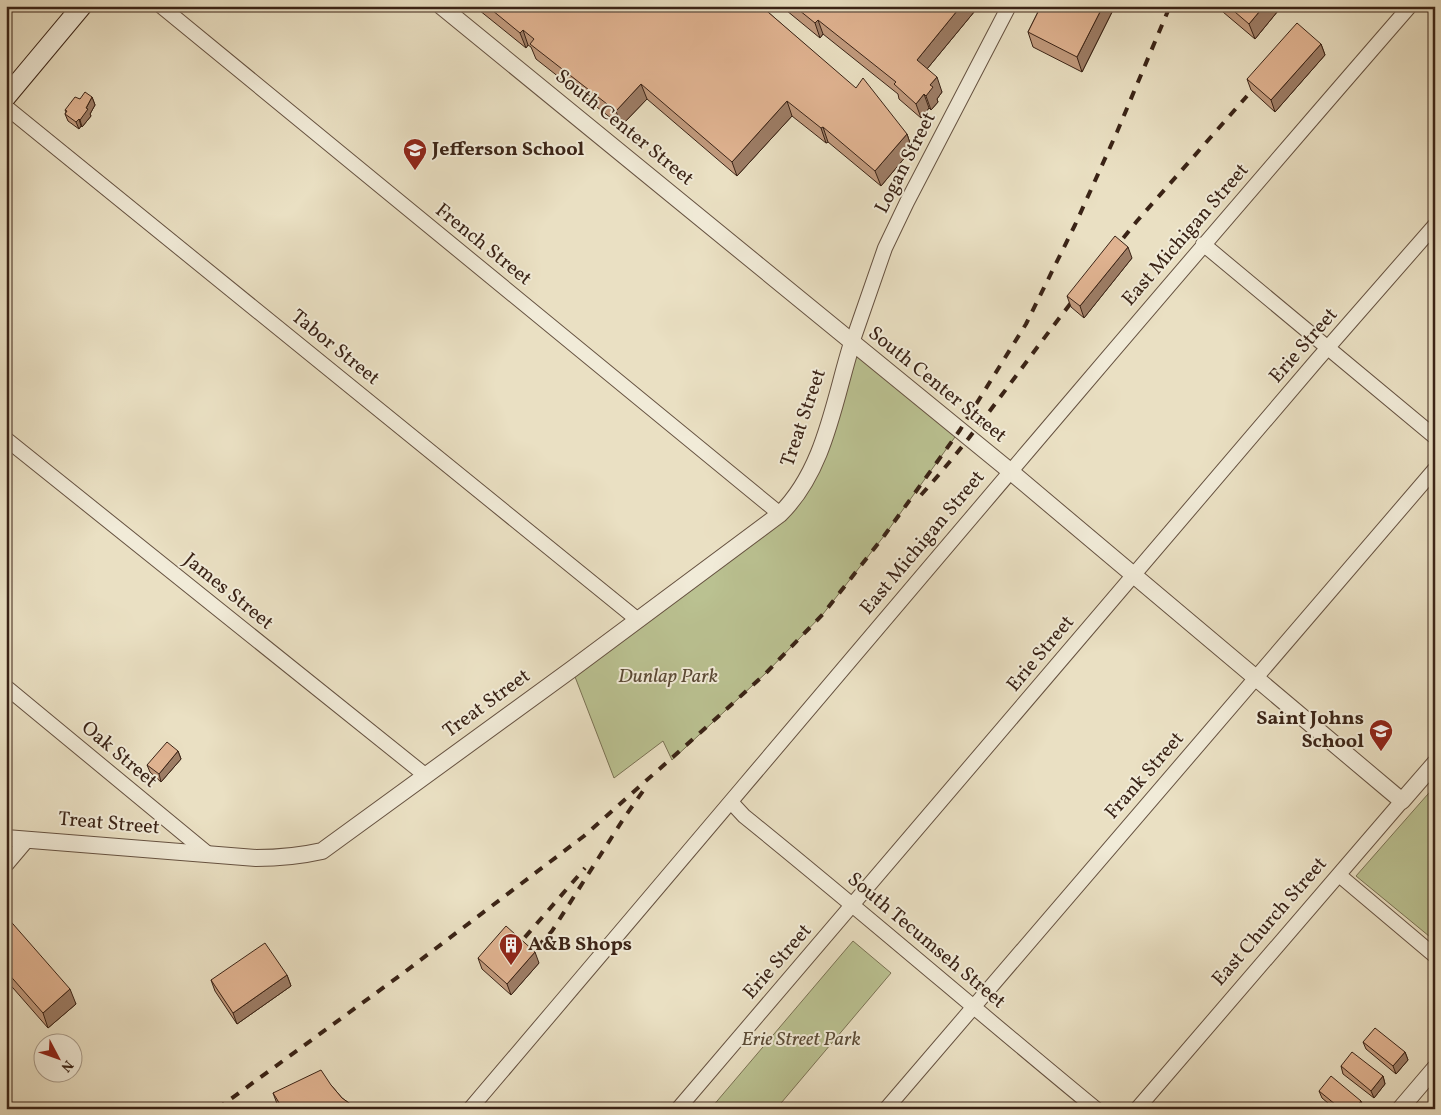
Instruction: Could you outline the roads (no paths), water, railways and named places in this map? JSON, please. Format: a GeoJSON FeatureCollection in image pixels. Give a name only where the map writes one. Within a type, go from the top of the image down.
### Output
{"type":"FeatureCollection","features":[{"type":"Feature","properties":{"kind":"main road"},"geometry":{"type":"LineString","coordinates":[[6,97],[82,6]]}},
{"type":"Feature","properties":{"kind":"street","name":"French Street"},"geometry":{"type":"LineString","coordinates":[[161,6],[780,514]]}},
{"type":"Feature","properties":{"kind":"street","name":"South Center Street"},"geometry":{"type":"LineString","coordinates":[[441,6],[1010,471],[1402,801]]}},
{"type":"Feature","properties":{"kind":"street","name":"Logan Street"},"geometry":{"type":"LineString","coordinates":[[852,343],[885,248],[1008,6]]}},
{"type":"Feature","properties":{"kind":"street","name":"East Michigan Street"},"geometry":{"type":"LineString","coordinates":[[470,1109],[1203,244],[1410,6]]}},
{"type":"Feature","properties":{"kind":"street","name":"Tabor Street"},"geometry":{"type":"LineString","coordinates":[[6,108],[638,620]]}},
{"type":"Feature","properties":{"kind":"street","name":"Erie Street"},"geometry":{"type":"LineString","coordinates":[[678,1109],[1435,225]]}},
{"type":"Feature","properties":{"kind":"street"},"geometry":{"type":"LineString","coordinates":[[1203,244],[1435,437]]}},
{"type":"Feature","properties":{"kind":"street","name":"Treat Street"},"geometry":{"type":"LineString","coordinates":[[6,838],[256,858],[301,856],[322,851],[780,514],[792,502],[803,485],[820,450],[852,343]]}},
{"type":"Feature","properties":{"kind":"street","name":"James Street"},"geometry":{"type":"LineString","coordinates":[[6,439],[424,775]]}},
{"type":"Feature","properties":{"kind":"street","name":"Frank Street"},"geometry":{"type":"LineString","coordinates":[[886,1109],[1435,469]]}},
{"type":"Feature","properties":{"kind":"street","name":"Oak Street"},"geometry":{"type":"LineString","coordinates":[[6,687],[207,853]]}},
{"type":"Feature","properties":{"kind":"street","name":"East Church Street"},"geometry":{"type":"LineString","coordinates":[[1137,1109],[1435,763]]}},
{"type":"Feature","properties":{"kind":"street","name":"South Tecumseh Street"},"geometry":{"type":"LineString","coordinates":[[731,802],[744,816],[854,904],[973,1008],[1096,1109]]}},
{"type":"Feature","properties":{"kind":"street"},"geometry":{"type":"LineString","coordinates":[[6,865],[28,839]]}},
{"type":"Feature","properties":{"kind":"street"},"geometry":{"type":"LineString","coordinates":[[1339,875],[1435,956]]}},
{"type":"Feature","properties":{"kind":"street"},"geometry":{"type":"LineString","coordinates":[[1400,1109],[1435,1068]]}},
{"type":"Feature","properties":{"kind":"railway"},"geometry":{"type":"LineString","coordinates":[[217,1109],[402,974],[584,836],[766,673],[823,614],[884,536],[960,430],[1026,324],[1075,225],[1117,132],[1170,6]]}},
{"type":"Feature","properties":{"kind":"railway"},"geometry":{"type":"LineString","coordinates":[[1112,252],[1247,96]]}},
{"type":"Feature","properties":{"kind":"railway"},"geometry":{"type":"LineString","coordinates":[[921,495],[982,421],[1078,294]]}},
{"type":"Feature","properties":{"kind":"railway"},"geometry":{"type":"LineString","coordinates":[[525,961],[552,931],[643,791]]}},
{"type":"Feature","properties":{"kind":"railway"},"geometry":{"type":"LineString","coordinates":[[513,951],[585,868]]}},
{"type":"Feature","properties":{"kind":"place","name":"Jefferson School"},"geometry":{"type":"Point","coordinates":[415,171]}},
{"type":"Feature","properties":{"kind":"place","name":"Saint Johns School"},"geometry":{"type":"Point","coordinates":[1381,752]}},
{"type":"Feature","properties":{"kind":"place","name":"A&B Shops"},"geometry":{"type":"Point","coordinates":[511,966]}},
{"type":"Feature","properties":{"kind":"park label","name":"Dunlap Park"},"geometry":{"type":"Point","coordinates":[668,677]}},
{"type":"Feature","properties":{"kind":"park label","name":"Erie Street Park"},"geometry":{"type":"Point","coordinates":[801,1040]}}]}
